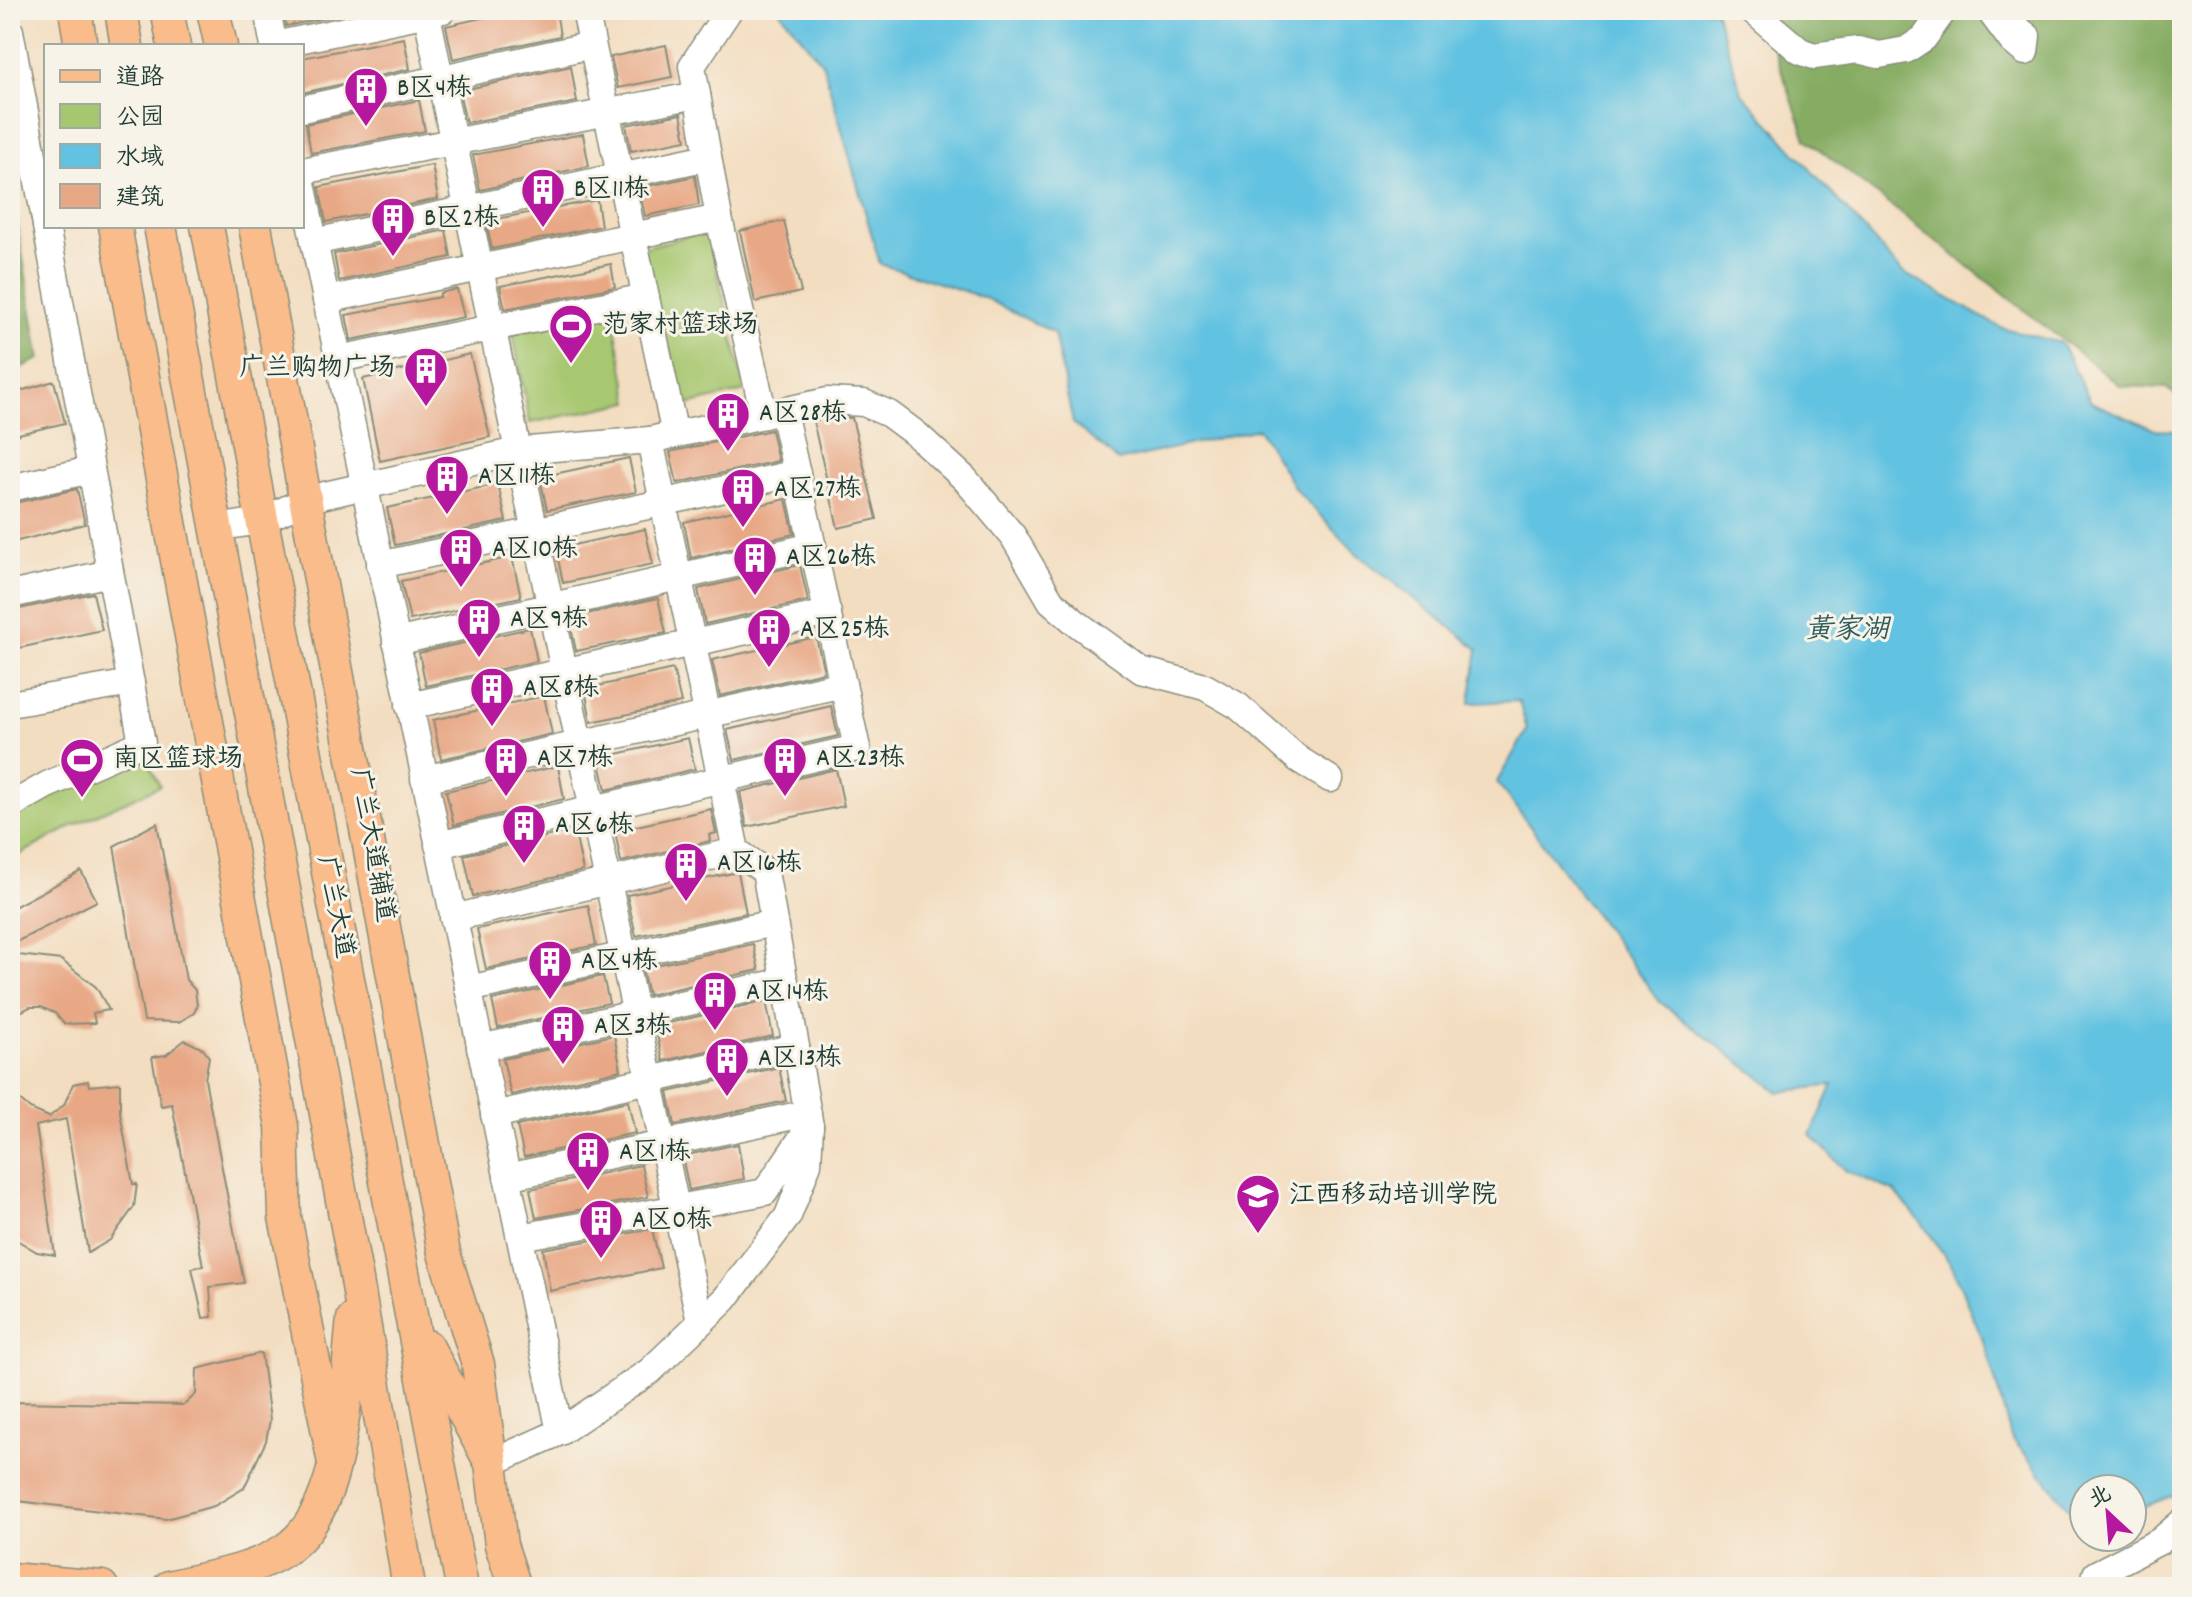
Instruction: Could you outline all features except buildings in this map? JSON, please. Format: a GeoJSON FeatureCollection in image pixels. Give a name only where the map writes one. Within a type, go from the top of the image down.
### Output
{"type":"FeatureCollection","features":[{"type":"Feature","properties":{"kind":"main road"},"geometry":{"type":"LineString","coordinates":[[75,10],[81,44]]}},
{"type":"Feature","properties":{"kind":"main road"},"geometry":{"type":"LineString","coordinates":[[121,10],[127,44]]}},
{"type":"Feature","properties":{"kind":"main road"},"geometry":{"type":"LineString","coordinates":[[167,10],[174,44]]}},
{"type":"Feature","properties":{"kind":"main road"},"geometry":{"type":"LineString","coordinates":[[213,10],[221,44]]}},
{"type":"Feature","properties":{"kind":"main road"},"geometry":{"type":"LineString","coordinates":[[115,228],[282,1126],[285,1217],[334,1463]]}},
{"type":"Feature","properties":{"kind":"main road","name":"广兰大道"},"geometry":{"type":"LineString","coordinates":[[160,228],[357,1280],[409,1587]]}},
{"type":"Feature","properties":{"kind":"main road","name":"广兰大道"},"geometry":{"type":"LineString","coordinates":[[207,228],[462,1587]]}},
{"type":"Feature","properties":{"kind":"main road","name":"广兰大道辅道"},"geometry":{"type":"LineString","coordinates":[[255,228],[308,499],[444,1253],[478,1364],[501,1545],[515,1587]]}},
{"type":"Feature","properties":{"kind":"main road"},"geometry":{"type":"LineString","coordinates":[[169,1587],[255,1565],[286,1549],[307,1530],[326,1499],[334,1463],[357,1280]]}},
{"type":"Feature","properties":{"kind":"main road"},"geometry":{"type":"LineString","coordinates":[[412,1318],[491,1463]]}},
{"type":"Feature","properties":{"kind":"main road"},"geometry":{"type":"LineString","coordinates":[[10,1579],[102,1587]]}},
{"type":"Feature","properties":{"kind":"street"},"geometry":{"type":"LineString","coordinates":[[267,10],[274,44]]}},
{"type":"Feature","properties":{"kind":"street"},"geometry":{"type":"LineString","coordinates":[[491,1463],[560,1432],[650,1371],[725,1299],[788,1216],[808,1164],[809,1120],[765,871],[736,851],[663,503],[662,438],[646,297],[585,10]]}},
{"type":"Feature","properties":{"kind":"street"},"geometry":{"type":"LineString","coordinates":[[438,845],[857,748],[797,473],[774,413],[719,218],[697,95],[692,66],[729,10]]}},
{"type":"Feature","properties":{"kind":"street"},"geometry":{"type":"LineString","coordinates":[[1752,10],[1800,51],[1823,56],[1858,50],[1879,55],[1906,50],[1924,38],[1944,10]]}},
{"type":"Feature","properties":{"kind":"street"},"geometry":{"type":"LineString","coordinates":[[1989,10],[2012,41],[2025,52],[2027,36],[2011,24],[2019,10]]}},
{"type":"Feature","properties":{"kind":"street"},"geometry":{"type":"LineString","coordinates":[[279,44],[432,11],[440,78],[453,142],[700,1322]]}},
{"type":"Feature","properties":{"kind":"street"},"geometry":{"type":"LineString","coordinates":[[10,31],[44,214]]}},
{"type":"Feature","properties":{"kind":"street"},"geometry":{"type":"LineString","coordinates":[[304,109],[592,45]]}},
{"type":"Feature","properties":{"kind":"street"},"geometry":{"type":"LineString","coordinates":[[304,171],[697,95]]}},
{"type":"Feature","properties":{"kind":"street"},"geometry":{"type":"LineString","coordinates":[[314,242],[708,157]]}},
{"type":"Feature","properties":{"kind":"street"},"geometry":{"type":"LineString","coordinates":[[304,193],[560,1432]]}},
{"type":"Feature","properties":{"kind":"street"},"geometry":{"type":"LineString","coordinates":[[326,300],[719,218]]}},
{"type":"Feature","properties":{"kind":"street"},"geometry":{"type":"LineString","coordinates":[[10,806],[47,785],[142,743],[47,228]]}},
{"type":"Feature","properties":{"kind":"street"},"geometry":{"type":"LineString","coordinates":[[338,359],[646,297]]}},
{"type":"Feature","properties":{"kind":"street"},"geometry":{"type":"LineString","coordinates":[[215,528],[261,521],[308,499],[517,451],[662,438],[828,401],[864,403],[889,414],[916,434],[992,507],[1051,601],[1075,622],[1141,670],[1205,687],[1238,706],[1298,759],[1330,779]]}},
{"type":"Feature","properties":{"kind":"street"},"geometry":{"type":"LineString","coordinates":[[10,488],[91,470]]}},
{"type":"Feature","properties":{"kind":"street"},"geometry":{"type":"LineString","coordinates":[[380,565],[797,473]]}},
{"type":"Feature","properties":{"kind":"street"},"geometry":{"type":"LineString","coordinates":[[396,642],[813,546]]}},
{"type":"Feature","properties":{"kind":"street"},"geometry":{"type":"LineString","coordinates":[[10,595],[110,573]]}},
{"type":"Feature","properties":{"kind":"street"},"geometry":{"type":"LineString","coordinates":[[409,706],[828,613]]}},
{"type":"Feature","properties":{"kind":"street"},"geometry":{"type":"LineString","coordinates":[[10,704],[131,683]]}},
{"type":"Feature","properties":{"kind":"street"},"geometry":{"type":"LineString","coordinates":[[424,779],[843,684]]}},
{"type":"Feature","properties":{"kind":"street"},"geometry":{"type":"LineString","coordinates":[[453,918],[736,851]]}},
{"type":"Feature","properties":{"kind":"street"},"geometry":{"type":"LineString","coordinates":[[468,989],[774,923]]}},
{"type":"Feature","properties":{"kind":"street"},"geometry":{"type":"LineString","coordinates":[[480,1048],[785,981]]}},
{"type":"Feature","properties":{"kind":"street"},"geometry":{"type":"LineString","coordinates":[[494,1115],[796,1047]]}},
{"type":"Feature","properties":{"kind":"street"},"geometry":{"type":"LineString","coordinates":[[507,1177],[663,1144],[809,1120]]}},
{"type":"Feature","properties":{"kind":"street"},"geometry":{"type":"LineString","coordinates":[[520,1237],[765,1192],[809,1120]]}},
{"type":"Feature","properties":{"kind":"street"},"geometry":{"type":"LineString","coordinates":[[2093,1587],[2096,1574],[2160,1541],[2182,1522]]}},
{"type":"Feature","properties":{"kind":"green space"},"geometry":{"type":"Polygon","coordinates":[[[1760,10],[2182,10],[2182,399],[2166,388],[2121,386],[1806,139],[1760,10]]]}},
{"type":"Feature","properties":{"kind":"green space"},"geometry":{"type":"Polygon","coordinates":[[[10,182],[40,359],[10,373],[10,182]]]}},
{"type":"Feature","properties":{"kind":"green space"},"geometry":{"type":"Polygon","coordinates":[[[708,231],[745,391],[675,408],[642,248],[708,231]]]}},
{"type":"Feature","properties":{"kind":"green space","name":"范家村篮球场"},"geometry":{"type":"Polygon","coordinates":[[[611,307],[630,402],[530,423],[512,328],[611,307]]]}},
{"type":"Feature","properties":{"kind":"green space","name":"南区篮球场"},"geometry":{"type":"Polygon","coordinates":[[[142,749],[160,786],[72,826],[10,860],[10,812],[142,749]]]}},
{"type":"Feature","properties":{"kind":"water","name":"黄家湖"},"geometry":{"type":"Polygon","coordinates":[[[779,10],[1715,10],[1742,93],[1902,272],[2000,327],[2061,343],[2091,402],[2155,430],[2182,431],[2182,1492],[2148,1505],[2148,1473],[2068,1473],[2068,1507],[2011,1437],[1986,1348],[1953,1268],[1922,1223],[1894,1191],[1846,1171],[1811,1135],[1833,1085],[1779,1092],[1660,1002],[1497,782],[1527,730],[1519,701],[1470,703],[1478,649],[1356,553],[1296,490],[1258,429],[1118,461],[1073,423],[1054,333],[985,298],[880,264],[823,64],[779,10]]]}},
{"type":"Feature","properties":{"kind":"place","name":"B区4栋"},"geometry":{"type":"Point","coordinates":[366,128]}},
{"type":"Feature","properties":{"kind":"place","name":"B区11栋"},"geometry":{"type":"Point","coordinates":[543,229]}},
{"type":"Feature","properties":{"kind":"place","name":"B区2栋"},"geometry":{"type":"Point","coordinates":[393,258]}},
{"type":"Feature","properties":{"kind":"place","name":"范家村篮球场"},"geometry":{"type":"Point","coordinates":[571,365]}},
{"type":"Feature","properties":{"kind":"place","name":"广兰购物广场"},"geometry":{"type":"Point","coordinates":[426,408]}},
{"type":"Feature","properties":{"kind":"place","name":"A区28栋"},"geometry":{"type":"Point","coordinates":[728,453]}},
{"type":"Feature","properties":{"kind":"place","name":"A区11栋"},"geometry":{"type":"Point","coordinates":[447,516]}},
{"type":"Feature","properties":{"kind":"place","name":"A区27栋"},"geometry":{"type":"Point","coordinates":[743,529]}},
{"type":"Feature","properties":{"kind":"place","name":"A区10栋"},"geometry":{"type":"Point","coordinates":[461,589]}},
{"type":"Feature","properties":{"kind":"place","name":"A区26栋"},"geometry":{"type":"Point","coordinates":[755,597]}},
{"type":"Feature","properties":{"kind":"place","name":"A区9栋"},"geometry":{"type":"Point","coordinates":[479,659]}},
{"type":"Feature","properties":{"kind":"place","name":"A区25栋"},"geometry":{"type":"Point","coordinates":[769,669]}},
{"type":"Feature","properties":{"kind":"place","name":"A区8栋"},"geometry":{"type":"Point","coordinates":[492,728]}},
{"type":"Feature","properties":{"kind":"place","name":"A区7栋"},"geometry":{"type":"Point","coordinates":[506,798]}},
{"type":"Feature","properties":{"kind":"place","name":"A区23栋"},"geometry":{"type":"Point","coordinates":[785,798]}},
{"type":"Feature","properties":{"kind":"place","name":"南区篮球场"},"geometry":{"type":"Point","coordinates":[82,799]}},
{"type":"Feature","properties":{"kind":"place","name":"A区6栋"},"geometry":{"type":"Point","coordinates":[524,865]}},
{"type":"Feature","properties":{"kind":"place","name":"A区16栋"},"geometry":{"type":"Point","coordinates":[686,903]}},
{"type":"Feature","properties":{"kind":"place","name":"A区4栋"},"geometry":{"type":"Point","coordinates":[550,1001]}},
{"type":"Feature","properties":{"kind":"place","name":"A区14栋"},"geometry":{"type":"Point","coordinates":[715,1032]}},
{"type":"Feature","properties":{"kind":"place","name":"A区3栋"},"geometry":{"type":"Point","coordinates":[563,1066]}},
{"type":"Feature","properties":{"kind":"place","name":"A区13栋"},"geometry":{"type":"Point","coordinates":[727,1098]}},
{"type":"Feature","properties":{"kind":"place","name":"A区1栋"},"geometry":{"type":"Point","coordinates":[588,1192]}},
{"type":"Feature","properties":{"kind":"place","name":"江西移动培训学院"},"geometry":{"type":"Point","coordinates":[1258,1235]}},
{"type":"Feature","properties":{"kind":"place","name":"A区0栋"},"geometry":{"type":"Point","coordinates":[601,1260]}}]}
